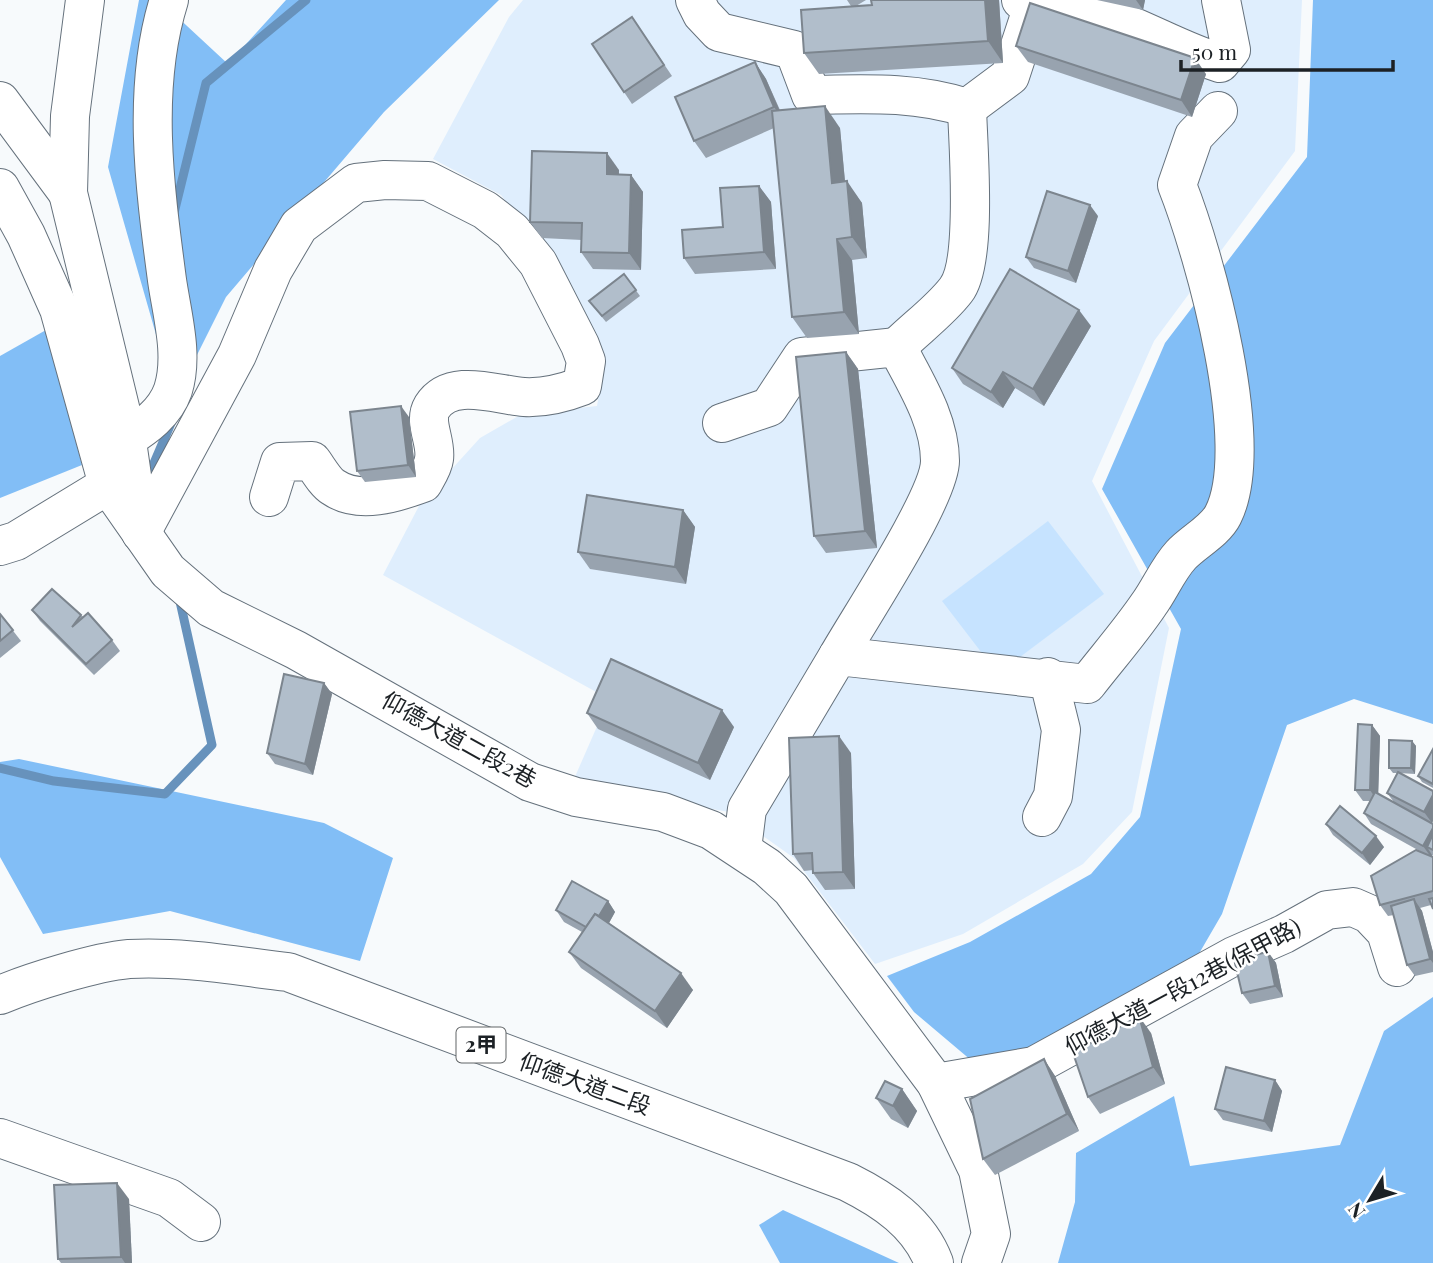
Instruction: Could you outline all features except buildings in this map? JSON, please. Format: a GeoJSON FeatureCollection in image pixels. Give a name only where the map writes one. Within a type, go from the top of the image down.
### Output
{"type":"FeatureCollection","features":[{"type":"Feature","properties":{"kind":"street"},"geometry":{"type":"LineString","coordinates":[[85,0],[70,116],[68,193],[86,274],[98,308],[126,439],[141,533]]}},
{"type":"Feature","properties":{"kind":"street"},"geometry":{"type":"LineString","coordinates":[[126,439],[152,423],[173,391],[177,348],[167,278],[152,112],[160,27],[169,0]]}},
{"type":"Feature","properties":{"kind":"street"},"geometry":{"type":"LineString","coordinates":[[695,0],[719,33],[794,50],[811,95],[902,94],[936,98],[967,108]]}},
{"type":"Feature","properties":{"kind":"street"},"geometry":{"type":"LineString","coordinates":[[967,108],[1010,76],[1028,3],[1073,9],[1118,20],[1191,54],[1220,63],[1231,50],[1221,0]]}},
{"type":"Feature","properties":{"kind":"street"},"geometry":{"type":"LineString","coordinates":[[0,102],[68,193]]}},
{"type":"Feature","properties":{"kind":"street"},"geometry":{"type":"LineString","coordinates":[[722,423],[769,407],[802,357],[897,346],[958,289],[965,268],[970,205],[967,108]]}},
{"type":"Feature","properties":{"kind":"street"},"geometry":{"type":"LineString","coordinates":[[838,656],[1048,677],[1087,684],[1149,605],[1180,556],[1222,518],[1234,488],[1235,467],[1227,359],[1193,226],[1177,185],[1194,136],[1218,111]]}},
{"type":"Feature","properties":{"kind":"street"},"geometry":{"type":"LineString","coordinates":[[141,533],[237,355],[273,270],[299,226],[356,183],[384,180],[428,181],[485,210],[512,231],[538,262],[576,337],[586,361],[582,386],[566,392],[525,397],[466,390],[447,394],[432,406],[428,419],[433,435],[434,460],[423,484],[399,492],[356,497],[332,487],[312,461],[280,461],[269,497]]}},
{"type":"Feature","properties":{"kind":"street","name":"仰德大道二段2巷"},"geometry":{"type":"LineString","coordinates":[[0,188],[26,235],[59,309],[108,485],[168,571],[211,608],[296,650],[530,782],[576,797],[663,812],[712,830],[768,867],[792,889],[936,1083],[978,1170],[991,1234],[981,1263]]}},
{"type":"Feature","properties":{"kind":"street"},"geometry":{"type":"LineString","coordinates":[[742,849],[747,809],[925,506],[940,463],[935,425],[897,346]]}},
{"type":"Feature","properties":{"kind":"street"},"geometry":{"type":"LineString","coordinates":[[0,546],[16,541],[108,485]]}},
{"type":"Feature","properties":{"kind":"street"},"geometry":{"type":"LineString","coordinates":[[1042,817],[1053,796],[1061,730],[1048,677]]}},
{"type":"Feature","properties":{"kind":"street","name":"仰德大道一段12巷(保甲路)"},"geometry":{"type":"LineString","coordinates":[[936,1083],[1034,1066],[1234,956],[1284,934],[1327,910],[1353,907],[1369,914],[1386,932],[1397,967]]}},
{"type":"Feature","properties":{"kind":"street","name":"仰德大道二段"},"geometry":{"type":"LineString","coordinates":[[0,995],[27,984],[127,959],[196,960],[288,972],[848,1182],[888,1203],[923,1242],[934,1263]]}},
{"type":"Feature","properties":{"kind":"street"},"geometry":{"type":"LineString","coordinates":[[0,1138],[169,1198],[201,1222]]}},
{"type":"Feature","properties":{"kind":"shaded area"},"geometry":{"type":"Polygon","coordinates":[[[139,0],[159,0],[228,64],[286,0],[499,0],[384,112],[226,297],[169,411],[161,352],[108,167],[139,0]]]}},
{"type":"Feature","properties":{"kind":"shaded area"},"geometry":{"type":"Polygon","coordinates":[[[523,0],[1302,0],[1295,151],[1154,341],[1092,481],[1169,628],[1132,812],[1083,864],[963,934],[875,964],[794,858],[729,812],[606,790],[574,779],[609,699],[383,575],[420,504],[480,438],[522,414],[597,406],[605,359],[567,281],[501,195],[433,159],[509,17],[523,0]]]}},
{"type":"Feature","properties":{"kind":"shaded area"},"geometry":{"type":"Polygon","coordinates":[[[1313,0],[1433,0],[1433,724],[1354,699],[1287,725],[1222,914],[1186,976],[985,1072],[914,1012],[887,976],[970,942],[1091,874],[1140,817],[1181,629],[1102,489],[1165,343],[1307,157],[1313,0]]]}},
{"type":"Feature","properties":{"kind":"shaded area"},"geometry":{"type":"Polygon","coordinates":[[[46,330],[82,465],[0,498],[0,356],[46,330]]]}},
{"type":"Feature","properties":{"kind":"shaded area"},"geometry":{"type":"Polygon","coordinates":[[[1048,521],[1104,594],[1012,663],[988,661],[942,601],[1048,521]]]}},
{"type":"Feature","properties":{"kind":"shaded area"},"geometry":{"type":"Polygon","coordinates":[[[19,759],[324,823],[393,858],[360,961],[170,911],[43,934],[0,857],[0,762],[19,759]]]}},
{"type":"Feature","properties":{"kind":"shaded area"},"geometry":{"type":"Polygon","coordinates":[[[1433,997],[1433,1263],[1058,1263],[1075,1202],[1076,1153],[1174,1096],[1190,1166],[1340,1145],[1384,1031],[1433,997]]]}},
{"type":"Feature","properties":{"kind":"shaded area"},"geometry":{"type":"Polygon","coordinates":[[[783,1210],[899,1263],[780,1263],[759,1225],[783,1210]]]}},
{"type":"Feature","properties":{"kind":"waterway"},"geometry":{"type":"LineString","coordinates":[[174,213],[206,83],[306,0]]}},
{"type":"Feature","properties":{"kind":"waterway"},"geometry":{"type":"LineString","coordinates":[[157,477],[154,463],[172,421]]}},
{"type":"Feature","properties":{"kind":"waterway"},"geometry":{"type":"LineString","coordinates":[[0,768],[54,781],[165,794],[212,745],[179,597]]}}]}
